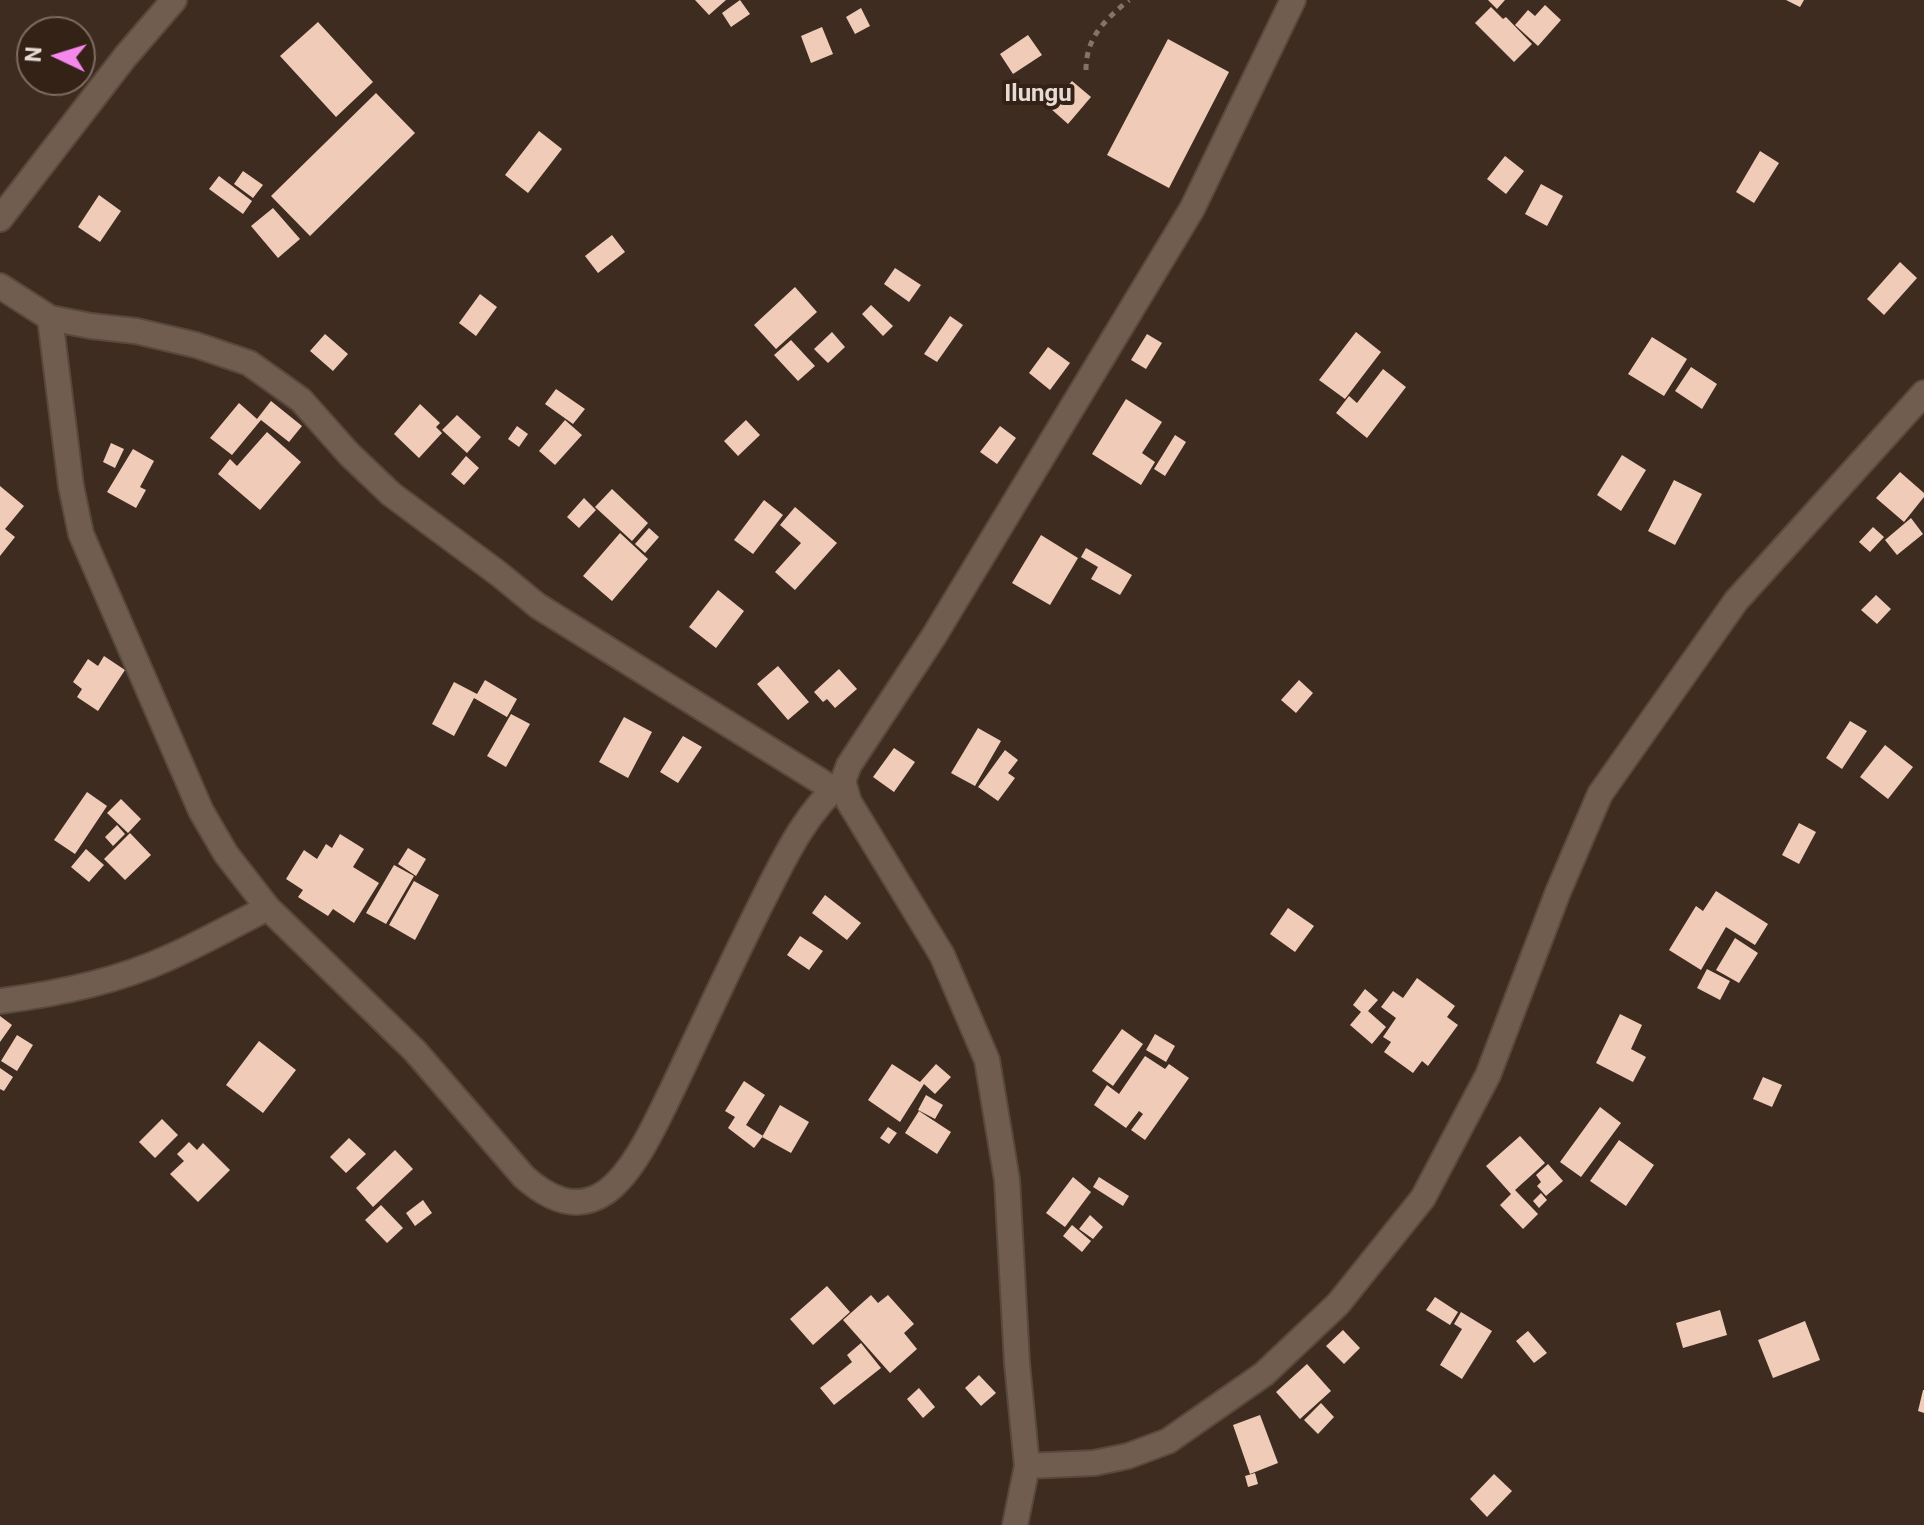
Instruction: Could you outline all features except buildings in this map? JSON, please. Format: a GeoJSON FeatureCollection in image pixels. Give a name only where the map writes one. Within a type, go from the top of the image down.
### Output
{"type":"FeatureCollection","features":[{"type":"Feature","properties":{"kind":"street"},"geometry":{"type":"LineString","coordinates":[[0,219],[125,57],[174,0]]}},
{"type":"Feature","properties":{"kind":"street"},"geometry":{"type":"LineString","coordinates":[[50,318],[71,486],[81,534],[201,811],[226,854],[268,908],[415,1051],[524,1177],[540,1191],[560,1201],[588,1201],[607,1191],[627,1169],[656,1123],[781,865],[811,818],[838,785],[934,636],[1192,209],[1293,0]]}},
{"type":"Feature","properties":{"kind":"street"},"geometry":{"type":"LineString","coordinates":[[0,286],[50,318],[151,334],[249,363],[301,400],[349,454],[391,494],[538,606],[838,785],[942,955],[987,1060],[1007,1180],[1017,1363],[1027,1466],[1015,1525]]}},
{"type":"Feature","properties":{"kind":"street"},"geometry":{"type":"LineString","coordinates":[[1027,1466],[1105,1461],[1168,1441],[1264,1374],[1338,1304],[1423,1198],[1488,1075],[1552,907],[1600,794],[1736,601],[1924,393]]}},
{"type":"Feature","properties":{"kind":"street"},"geometry":{"type":"LineString","coordinates":[[0,1001],[59,993],[101,982],[167,959],[268,908]]}},
{"type":"Feature","properties":{"kind":"path"},"geometry":{"type":"LineString","coordinates":[[1086,70],[1087,51],[1096,31],[1129,0]]}},
{"type":"Feature","properties":{"kind":"district","name":"Ilungu"},"geometry":{"type":"Point","coordinates":[1038,95]}}]}
